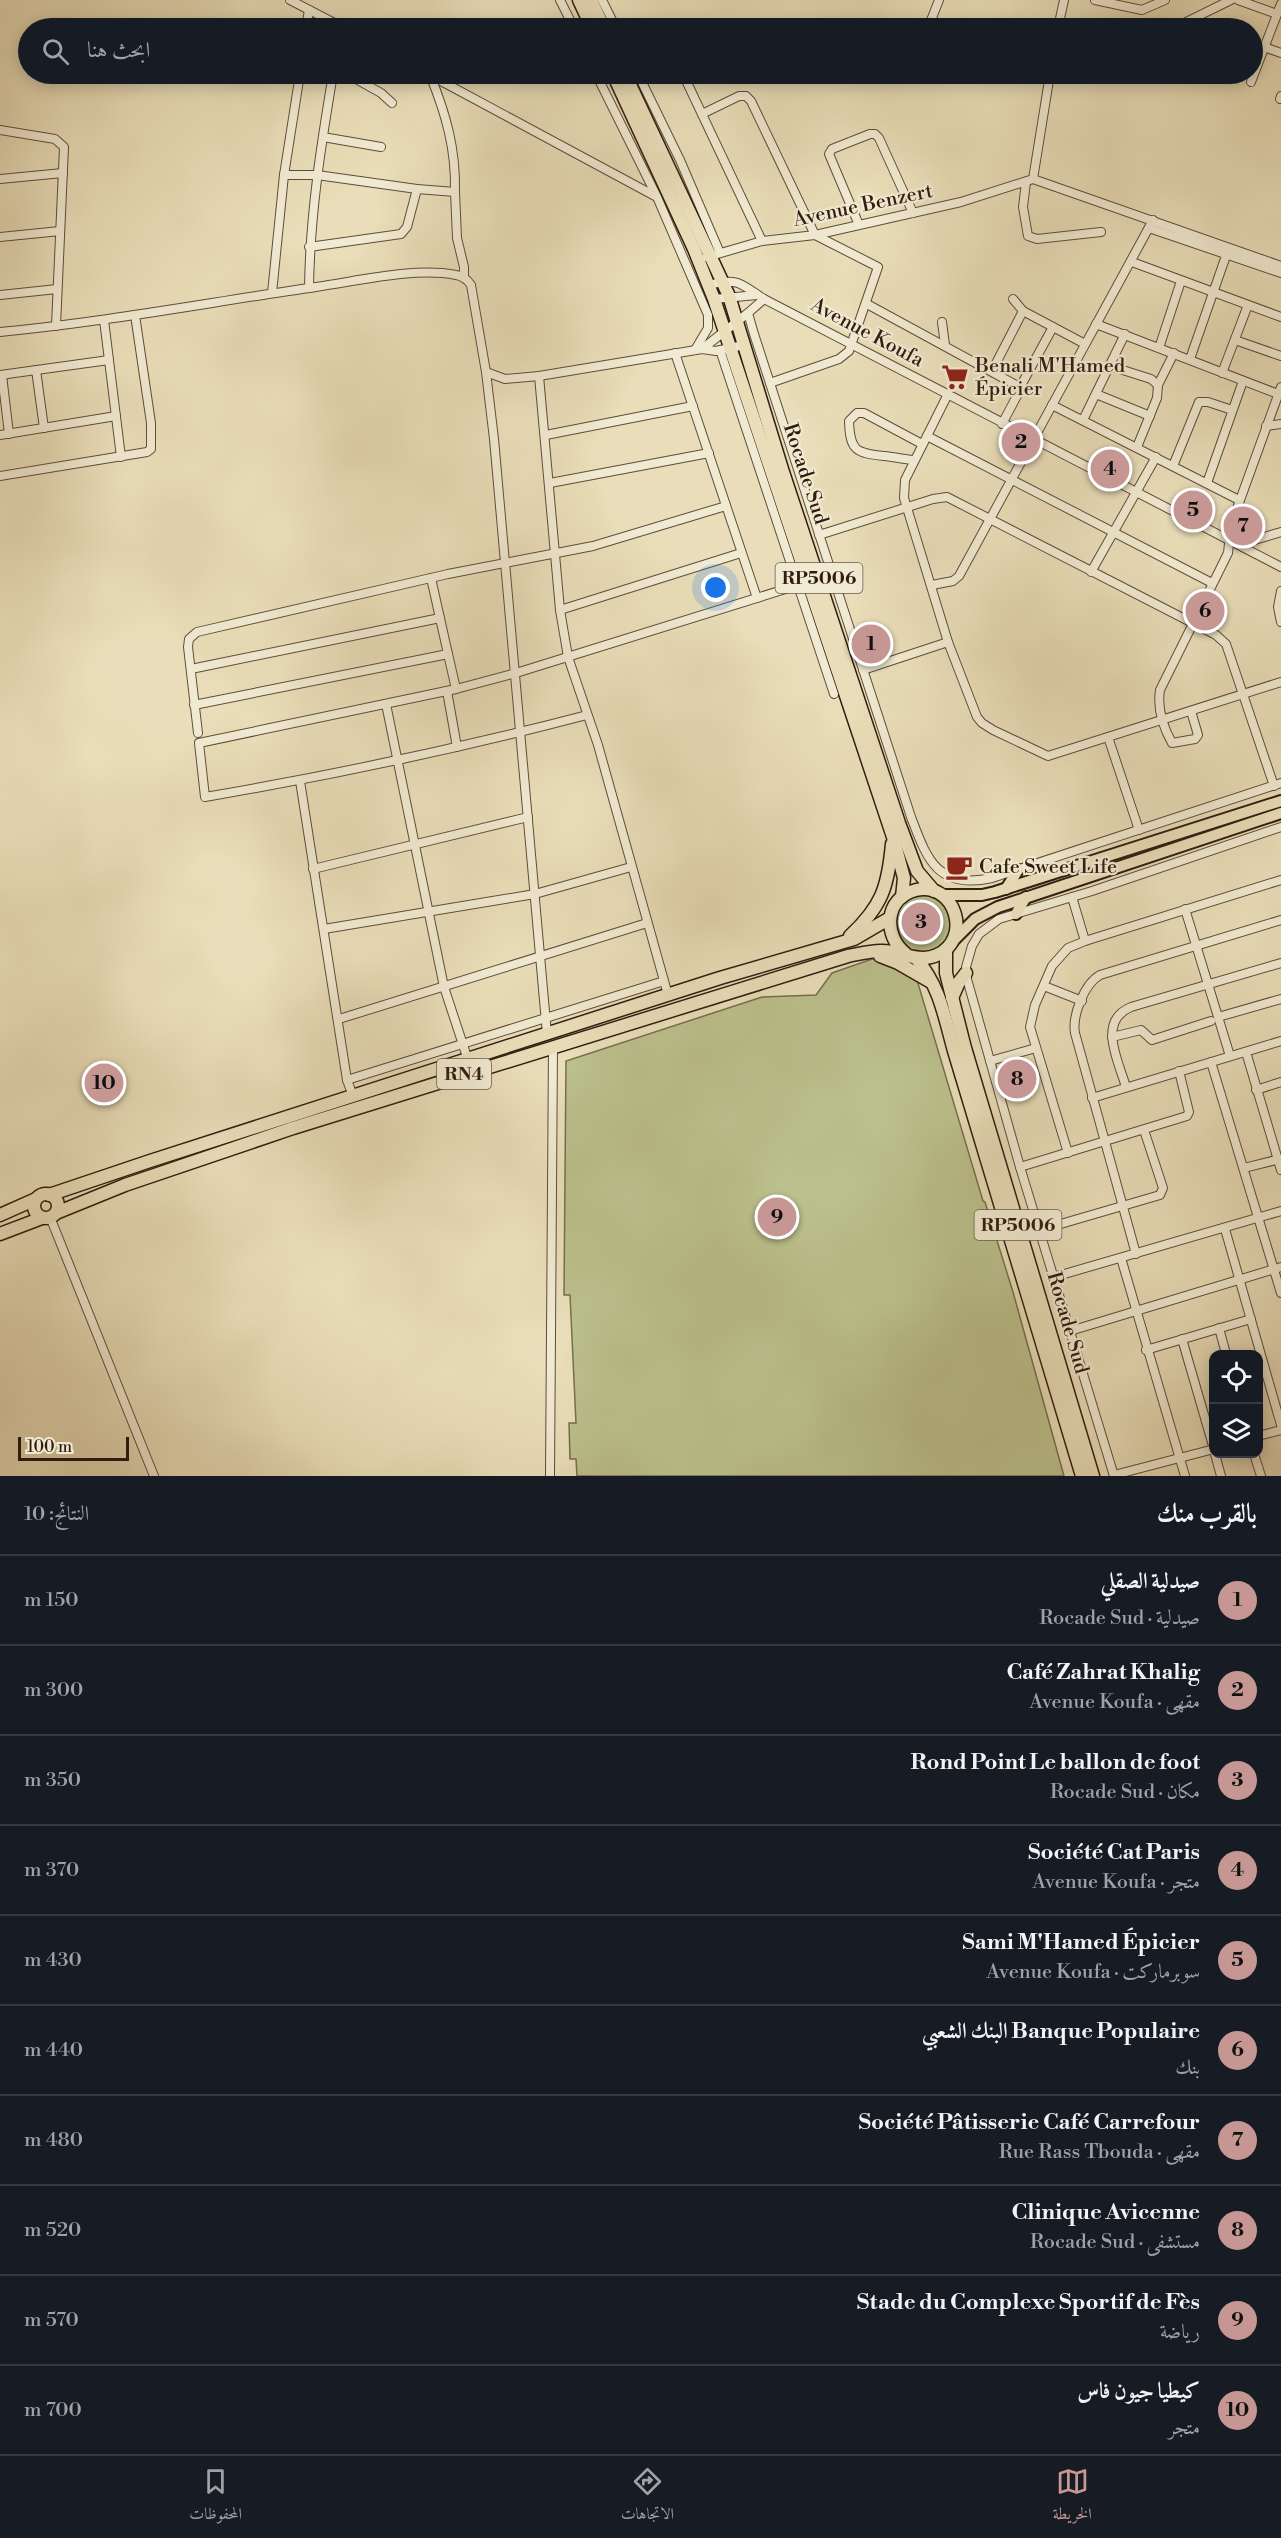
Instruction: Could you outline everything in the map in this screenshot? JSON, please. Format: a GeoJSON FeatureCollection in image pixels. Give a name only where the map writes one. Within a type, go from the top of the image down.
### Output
{"type":"FeatureCollection","features":[{"type":"Feature","properties":{"kind":"highway"},"geometry":{"type":"LineString","coordinates":[[579,0],[587,18]]}},
{"type":"Feature","properties":{"kind":"highway"},"geometry":{"type":"LineString","coordinates":[[591,0],[599,18]]}},
{"type":"Feature","properties":{"kind":"highway","name":"Rocade Sud"},"geometry":{"type":"LineString","coordinates":[[618,84],[680,217],[709,257],[709,285],[724,331],[725,349],[803,584],[893,837],[904,878],[902,897]]}},
{"type":"Feature","properties":{"kind":"highway","name":"Rocade Sud"},"geometry":{"type":"LineString","coordinates":[[630,84],[729,296],[907,846],[917,871],[938,893]]}},
{"type":"Feature","properties":{"kind":"highway"},"geometry":{"type":"LineString","coordinates":[[842,943],[868,920],[877,906],[886,882],[893,837]]}},
{"type":"Feature","properties":{"kind":"highway"},"geometry":{"type":"LineString","coordinates":[[902,897],[914,891],[938,893],[950,902],[958,921],[950,946]]}},
{"type":"Feature","properties":{"kind":"highway","name":"RN4"},"geometry":{"type":"LineString","coordinates":[[0,1215],[42,1195],[49,1195],[668,995],[842,943],[864,934],[890,918],[892,910],[902,897]]}},
{"type":"Feature","properties":{"kind":"highway"},"geometry":{"type":"LineString","coordinates":[[890,918],[891,935],[900,949],[911,956]]}},
{"type":"Feature","properties":{"kind":"highway","name":"Rocade Sud"},"geometry":{"type":"LineString","coordinates":[[950,946],[946,973],[952,998],[1093,1476]]}},
{"type":"Feature","properties":{"kind":"highway","name":"RN4"},"geometry":{"type":"LineString","coordinates":[[0,1234],[89,1198],[225,1151],[553,1046],[864,952],[885,951],[927,958],[950,946]]}},
{"type":"Feature","properties":{"kind":"highway"},"geometry":{"type":"LineString","coordinates":[[864,952],[888,958],[935,984]]}},
{"type":"Feature","properties":{"kind":"highway","name":"RP5006"},"geometry":{"type":"LineString","coordinates":[[911,956],[935,984]]}},
{"type":"Feature","properties":{"kind":"highway"},"geometry":{"type":"LineString","coordinates":[[952,998],[959,981],[966,973]]}},
{"type":"Feature","properties":{"kind":"highway","name":"Rocade Sud"},"geometry":{"type":"LineString","coordinates":[[935,984],[1082,1476]]}},
{"type":"Feature","properties":{"kind":"highway"},"geometry":{"type":"LineString","coordinates":[[36,1199],[35,1210],[49,1216],[57,1202],[49,1195]]}},
{"type":"Feature","properties":{"kind":"main road"},"geometry":{"type":"LineString","coordinates":[[938,893],[982,895],[1006,889],[1281,801]]}},
{"type":"Feature","properties":{"kind":"main road","name":"RN4"},"geometry":{"type":"LineString","coordinates":[[950,946],[986,912],[1281,813]]}},
{"type":"Feature","properties":{"kind":"main road"},"geometry":{"type":"LineString","coordinates":[[1006,889],[1017,870]]}},
{"type":"Feature","properties":{"kind":"main road"},"geometry":{"type":"LineString","coordinates":[[1016,914],[1026,897]]}},
{"type":"Feature","properties":{"kind":"street"},"geometry":{"type":"LineString","coordinates":[[290,0],[324,18]]}},
{"type":"Feature","properties":{"kind":"street"},"geometry":{"type":"LineString","coordinates":[[560,0],[569,18]]}},
{"type":"Feature","properties":{"kind":"street"},"geometry":{"type":"LineString","coordinates":[[602,0],[611,18]]}},
{"type":"Feature","properties":{"kind":"street"},"geometry":{"type":"LineString","coordinates":[[932,18],[939,0]]}},
{"type":"Feature","properties":{"kind":"street"},"geometry":{"type":"LineString","coordinates":[[1060,18],[1064,0]]}},
{"type":"Feature","properties":{"kind":"street"},"geometry":{"type":"LineString","coordinates":[[1095,0],[1114,2],[1142,10],[1165,0]]}},
{"type":"Feature","properties":{"kind":"street"},"geometry":{"type":"LineString","coordinates":[[1194,18],[1231,0]]}},
{"type":"Feature","properties":{"kind":"street"},"geometry":{"type":"LineString","coordinates":[[1238,0],[1277,14]]}},
{"type":"Feature","properties":{"kind":"street"},"geometry":{"type":"LineString","coordinates":[[1281,4],[1264,47],[1281,53]]}},
{"type":"Feature","properties":{"kind":"street"},"geometry":{"type":"LineString","coordinates":[[308,18],[309,10]]}},
{"type":"Feature","properties":{"kind":"street"},"geometry":{"type":"LineString","coordinates":[[272,293],[284,175],[298,84]]}},
{"type":"Feature","properties":{"kind":"street"},"geometry":{"type":"LineString","coordinates":[[309,288],[309,247],[316,176],[331,84]]}},
{"type":"Feature","properties":{"kind":"street"},"geometry":{"type":"LineString","coordinates":[[365,84],[381,93],[392,103]]}},
{"type":"Feature","properties":{"kind":"street"},"geometry":{"type":"LineString","coordinates":[[433,84],[445,111],[454,154],[457,238],[464,267],[464,278]]}},
{"type":"Feature","properties":{"kind":"street"},"geometry":{"type":"LineString","coordinates":[[448,84],[657,197]]}},
{"type":"Feature","properties":{"kind":"street"},"geometry":{"type":"LineString","coordinates":[[601,84],[657,197],[708,315],[708,328],[698,349]]}},
{"type":"Feature","properties":{"kind":"street"},"geometry":{"type":"LineString","coordinates":[[643,84],[680,160],[709,257]]}},
{"type":"Feature","properties":{"kind":"street"},"geometry":{"type":"LineString","coordinates":[[687,84],[762,241]]}},
{"type":"Feature","properties":{"kind":"street"},"geometry":{"type":"LineString","coordinates":[[1048,84],[1023,207],[1028,236],[1036,239],[1101,232]]}},
{"type":"Feature","properties":{"kind":"street"},"geometry":{"type":"LineString","coordinates":[[702,114],[739,96],[746,96],[751,101],[815,235],[878,267],[853,345],[845,355],[770,382]]}},
{"type":"Feature","properties":{"kind":"street"},"geometry":{"type":"LineString","coordinates":[[0,130],[55,139],[64,147],[56,326]]}},
{"type":"Feature","properties":{"kind":"street"},"geometry":{"type":"LineString","coordinates":[[859,225],[830,154],[832,149],[870,134],[875,134],[879,138],[913,213]]}},
{"type":"Feature","properties":{"kind":"street"},"geometry":{"type":"LineString","coordinates":[[322,137],[381,147]]}},
{"type":"Feature","properties":{"kind":"street"},"geometry":{"type":"LineString","coordinates":[[0,179],[63,173]]}},
{"type":"Feature","properties":{"kind":"street"},"geometry":{"type":"LineString","coordinates":[[284,175],[316,176],[455,192]]}},
{"type":"Feature","properties":{"kind":"street"},"geometry":{"type":"LineString","coordinates":[[1030,181],[1227,251],[1281,273]]}},
{"type":"Feature","properties":{"kind":"street","name":"Avenue Benzert"},"geometry":{"type":"LineString","coordinates":[[709,257],[762,241],[815,235],[961,202],[1030,181]]}},
{"type":"Feature","properties":{"kind":"street"},"geometry":{"type":"LineString","coordinates":[[309,247],[401,234],[407,227],[417,189]]}},
{"type":"Feature","properties":{"kind":"street"},"geometry":{"type":"LineString","coordinates":[[666,218],[680,217]]}},
{"type":"Feature","properties":{"kind":"street"},"geometry":{"type":"LineString","coordinates":[[932,585],[953,581],[959,576],[1151,224]]}},
{"type":"Feature","properties":{"kind":"street"},"geometry":{"type":"LineString","coordinates":[[0,237],[60,231]]}},
{"type":"Feature","properties":{"kind":"street"},"geometry":{"type":"LineString","coordinates":[[1227,251],[1281,266]]}},
{"type":"Feature","properties":{"kind":"street"},"geometry":{"type":"LineString","coordinates":[[1190,359],[1227,251]]}},
{"type":"Feature","properties":{"kind":"street"},"geometry":{"type":"LineString","coordinates":[[1132,262],[1281,317]]}},
{"type":"Feature","properties":{"kind":"street"},"geometry":{"type":"LineString","coordinates":[[0,332],[104,320],[401,275],[455,275],[464,278],[471,285],[486,372],[506,562],[547,1034]]}},
{"type":"Feature","properties":{"kind":"street"},"geometry":{"type":"LineString","coordinates":[[709,285],[722,281]]}},
{"type":"Feature","properties":{"kind":"street","name":"Avenue Koufa"},"geometry":{"type":"LineString","coordinates":[[722,281],[747,286],[760,297],[1002,424],[1241,544],[1281,567]]}},
{"type":"Feature","properties":{"kind":"street"},"geometry":{"type":"LineString","coordinates":[[1159,348],[1181,281]]}},
{"type":"Feature","properties":{"kind":"street"},"geometry":{"type":"LineString","coordinates":[[0,295],[57,289]]}},
{"type":"Feature","properties":{"kind":"street"},"geometry":{"type":"LineString","coordinates":[[698,349],[748,313],[760,297]]}},
{"type":"Feature","properties":{"kind":"street","name":"Avenue Koufa"},"geometry":{"type":"LineString","coordinates":[[714,298],[760,297]]}},
{"type":"Feature","properties":{"kind":"street"},"geometry":{"type":"LineString","coordinates":[[1013,299],[1023,311],[1085,344]]}},
{"type":"Feature","properties":{"kind":"street"},"geometry":{"type":"LineString","coordinates":[[867,304],[993,371],[1017,385],[1019,389]]}},
{"type":"Feature","properties":{"kind":"street"},"geometry":{"type":"LineString","coordinates":[[1222,373],[1248,305]]}},
{"type":"Feature","properties":{"kind":"street"},"geometry":{"type":"LineString","coordinates":[[993,371],[1023,311]]}},
{"type":"Feature","properties":{"kind":"street"},"geometry":{"type":"LineString","coordinates":[[748,313],[819,535],[907,804],[930,862],[953,878],[981,881],[1277,784],[1226,644],[1216,635],[947,497],[933,499],[819,535]]}},
{"type":"Feature","properties":{"kind":"street"},"geometry":{"type":"LineString","coordinates":[[0,476],[147,452],[153,442],[135,315]]}},
{"type":"Feature","properties":{"kind":"street"},"geometry":{"type":"LineString","coordinates":[[104,320],[121,457]]}},
{"type":"Feature","properties":{"kind":"street"},"geometry":{"type":"LineString","coordinates":[[942,322],[945,345]]}},
{"type":"Feature","properties":{"kind":"street"},"geometry":{"type":"LineString","coordinates":[[1096,324],[1243,381],[1280,391],[1239,500],[1231,525],[1228,553],[1191,623],[1160,690],[1159,707],[1172,743],[1195,739],[1198,733],[1191,711]]}},
{"type":"Feature","properties":{"kind":"street"},"geometry":{"type":"LineString","coordinates":[[1002,424],[1053,327]]}},
{"type":"Feature","properties":{"kind":"street"},"geometry":{"type":"LineString","coordinates":[[1083,420],[1125,334]]}},
{"type":"Feature","properties":{"kind":"street"},"geometry":{"type":"LineString","coordinates":[[1235,340],[1281,356]]}},
{"type":"Feature","properties":{"kind":"street"},"geometry":{"type":"LineString","coordinates":[[486,372],[505,379],[539,376],[698,349],[725,349],[744,345]]}},
{"type":"Feature","properties":{"kind":"street"},"geometry":{"type":"LineString","coordinates":[[675,353],[757,598]]}},
{"type":"Feature","properties":{"kind":"street"},"geometry":{"type":"LineString","coordinates":[[1137,447],[1157,398],[1158,385],[1174,353]]}},
{"type":"Feature","properties":{"kind":"street"},"geometry":{"type":"LineString","coordinates":[[9,434],[1,375],[109,360]]}},
{"type":"Feature","properties":{"kind":"street"},"geometry":{"type":"LineString","coordinates":[[1110,366],[1151,379],[1158,385]]}},
{"type":"Feature","properties":{"kind":"street"},"geometry":{"type":"LineString","coordinates":[[36,370],[44,428]]}},
{"type":"Feature","properties":{"kind":"street"},"geometry":{"type":"LineString","coordinates":[[539,376],[560,610],[568,657],[668,995]]}},
{"type":"Feature","properties":{"kind":"street"},"geometry":{"type":"LineString","coordinates":[[1207,483],[1243,381]]}},
{"type":"Feature","properties":{"kind":"street"},"geometry":{"type":"LineString","coordinates":[[948,394],[913,460],[904,488],[948,642],[974,712],[982,723],[1048,756],[1281,682]]}},
{"type":"Feature","properties":{"kind":"street"},"geometry":{"type":"LineString","coordinates":[[1096,394],[1150,416]]}},
{"type":"Feature","properties":{"kind":"street"},"geometry":{"type":"LineString","coordinates":[[1173,466],[1199,402],[1208,402],[1233,410]]}},
{"type":"Feature","properties":{"kind":"street"},"geometry":{"type":"LineString","coordinates":[[1052,405],[1239,500]]}},
{"type":"Feature","properties":{"kind":"street"},"geometry":{"type":"LineString","coordinates":[[546,435],[693,406]]}},
{"type":"Feature","properties":{"kind":"street"},"geometry":{"type":"LineString","coordinates":[[913,460],[865,455],[858,452],[853,446],[849,421],[857,413],[864,413],[922,444]]}},
{"type":"Feature","properties":{"kind":"street"},"geometry":{"type":"LineString","coordinates":[[0,435],[116,416]]}},
{"type":"Feature","properties":{"kind":"street"},"geometry":{"type":"LineString","coordinates":[[1266,426],[1281,424]]}},
{"type":"Feature","properties":{"kind":"street"},"geometry":{"type":"LineString","coordinates":[[927,436],[1212,583]]}},
{"type":"Feature","properties":{"kind":"street"},"geometry":{"type":"LineString","coordinates":[[550,483],[709,453]]}},
{"type":"Feature","properties":{"kind":"street"},"geometry":{"type":"LineString","coordinates":[[1091,572],[1156,457]]}},
{"type":"Feature","properties":{"kind":"street"},"geometry":{"type":"LineString","coordinates":[[198,733],[188,643],[191,636],[197,632],[431,578],[593,546],[726,506]]}},
{"type":"Feature","properties":{"kind":"street"},"geometry":{"type":"LineString","coordinates":[[1241,544],[1281,532]]}},
{"type":"Feature","properties":{"kind":"street"},"geometry":{"type":"LineString","coordinates":[[560,610],[741,554]]}},
{"type":"Feature","properties":{"kind":"street"},"geometry":{"type":"LineString","coordinates":[[431,578],[456,689]]}},
{"type":"Feature","properties":{"kind":"street"},"geometry":{"type":"LineString","coordinates":[[587,715],[399,760],[300,781],[206,797],[199,743],[456,689],[516,673],[803,584],[834,694]]}},
{"type":"Feature","properties":{"kind":"street"},"geometry":{"type":"LineString","coordinates":[[1281,591],[1278,607],[1281,622]]}},
{"type":"Feature","properties":{"kind":"street"},"geometry":{"type":"LineString","coordinates":[[191,669],[440,618]]}},
{"type":"Feature","properties":{"kind":"street"},"geometry":{"type":"LineString","coordinates":[[863,670],[948,642]]}},
{"type":"Feature","properties":{"kind":"street"},"geometry":{"type":"LineString","coordinates":[[194,705],[448,654]]}},
{"type":"Feature","properties":{"kind":"street"},"geometry":{"type":"LineString","coordinates":[[447,691],[457,747]]}},
{"type":"Feature","properties":{"kind":"street"},"geometry":{"type":"LineString","coordinates":[[386,704],[444,987],[468,1060]]}},
{"type":"Feature","properties":{"kind":"street"},"geometry":{"type":"LineString","coordinates":[[1108,737],[1139,830]]}},
{"type":"Feature","properties":{"kind":"street"},"geometry":{"type":"LineString","coordinates":[[300,781],[347,1080],[352,1096]]}},
{"type":"Feature","properties":{"kind":"street"},"geometry":{"type":"LineString","coordinates":[[895,810],[907,804]]}},
{"type":"Feature","properties":{"kind":"street"},"geometry":{"type":"LineString","coordinates":[[313,868],[528,818]]}},
{"type":"Feature","properties":{"kind":"street"},"geometry":{"type":"LineString","coordinates":[[1209,1452],[1114,1476],[990,1061],[966,973],[968,955],[979,934],[999,920],[1281,827]]}},
{"type":"Feature","properties":{"kind":"street"},"geometry":{"type":"LineString","coordinates":[[907,846],[920,838]]}},
{"type":"Feature","properties":{"kind":"street"},"geometry":{"type":"LineString","coordinates":[[324,929],[535,894],[631,867]]}},
{"type":"Feature","properties":{"kind":"street"},"geometry":{"type":"LineString","coordinates":[[1068,1153],[1032,1035],[1031,1018],[1052,966],[1063,951],[1085,940],[1281,880]]}},
{"type":"Feature","properties":{"kind":"street"},"geometry":{"type":"LineString","coordinates":[[1072,897],[1085,940]]}},
{"type":"Feature","properties":{"kind":"street"},"geometry":{"type":"LineString","coordinates":[[1185,909],[1208,984],[1215,1019],[1230,1056]]}},
{"type":"Feature","properties":{"kind":"street"},"geometry":{"type":"LineString","coordinates":[[1136,1254],[1103,1142],[1074,1026],[1082,1001],[1092,981],[1100,975],[1196,944],[1280,922]]}},
{"type":"Feature","properties":{"kind":"street"},"geometry":{"type":"LineString","coordinates":[[339,1019],[647,923]]}},
{"type":"Feature","properties":{"kind":"street"},"geometry":{"type":"LineString","coordinates":[[1126,1087],[1112,1037],[1115,1019],[1124,1010],[1281,963]]}},
{"type":"Feature","properties":{"kind":"street"},"geometry":{"type":"LineString","coordinates":[[347,1080],[664,981]]}},
{"type":"Feature","properties":{"kind":"street"},"geometry":{"type":"LineString","coordinates":[[1044,986],[1082,1001]]}},
{"type":"Feature","properties":{"kind":"street"},"geometry":{"type":"LineString","coordinates":[[1112,1037],[1142,1030],[1152,1040],[1281,999]]}},
{"type":"Feature","properties":{"kind":"street"},"geometry":{"type":"LineString","coordinates":[[1092,1098],[1281,1041]]}},
{"type":"Feature","properties":{"kind":"street"},"geometry":{"type":"LineString","coordinates":[[550,1476],[553,1046]]}},
{"type":"Feature","properties":{"kind":"street"},"geometry":{"type":"LineString","coordinates":[[990,1061],[1036,1048]]}},
{"type":"Feature","properties":{"kind":"street"},"geometry":{"type":"LineString","coordinates":[[1246,1052],[1281,1170]]}},
{"type":"Feature","properties":{"kind":"street"},"geometry":{"type":"LineString","coordinates":[[1211,1062],[1278,1268],[1281,1293]]}},
{"type":"Feature","properties":{"kind":"street"},"geometry":{"type":"LineString","coordinates":[[1020,1167],[1188,1115],[1179,1071]]}},
{"type":"Feature","properties":{"kind":"street"},"geometry":{"type":"LineString","coordinates":[[1256,1090],[1281,1082]]}},
{"type":"Feature","properties":{"kind":"street"},"geometry":{"type":"LineString","coordinates":[[1040,1230],[1160,1195],[1163,1192],[1144,1130]]}},
{"type":"Feature","properties":{"kind":"street"},"geometry":{"type":"LineString","coordinates":[[1244,1168],[1279,1159]]}},
{"type":"Feature","properties":{"kind":"street"},"geometry":{"type":"LineString","coordinates":[[1054,1277],[1281,1211]]}},
{"type":"Feature","properties":{"kind":"street"},"geometry":{"type":"LineString","coordinates":[[49,1216],[154,1476]]}},
{"type":"Feature","properties":{"kind":"street"},"geometry":{"type":"LineString","coordinates":[[1225,1229],[1281,1427],[1263,1434]]}},
{"type":"Feature","properties":{"kind":"street"},"geometry":{"type":"LineString","coordinates":[[1120,1258],[1185,1476]]}},
{"type":"Feature","properties":{"kind":"street"},"geometry":{"type":"LineString","coordinates":[[1070,1331],[1278,1268]]}},
{"type":"Feature","properties":{"kind":"street"},"geometry":{"type":"LineString","coordinates":[[1146,1350],[1251,1319]]}},
{"type":"Feature","properties":{"kind":"street"},"geometry":{"type":"LineString","coordinates":[[1219,1328],[1225,1350]]}},
{"type":"Feature","properties":{"kind":"street"},"geometry":{"type":"LineString","coordinates":[[1182,1339],[1209,1434]]}},
{"type":"Feature","properties":{"kind":"street"},"geometry":{"type":"LineString","coordinates":[[1216,1458],[1221,1476]]}},
{"type":"Feature","properties":{"kind":"street"},"geometry":{"type":"LineString","coordinates":[[1255,1458],[1261,1476]]}},
{"type":"Feature","properties":{"kind":"green space"},"geometry":{"type":"Polygon","coordinates":[[[923,895],[934,897],[947,908],[952,924],[950,935],[939,948],[923,953],[912,951],[899,940],[894,924],[896,913],[907,900],[923,895]]]}},
{"type":"Feature","properties":{"kind":"green space"},"geometry":{"type":"Polygon","coordinates":[[[875,958],[917,980],[983,1201],[1013,1292],[1064,1476],[577,1476],[576,1459],[570,1459],[569,1423],[576,1423],[570,1295],[564,1295],[566,1061],[762,997],[816,995],[832,973],[875,958]]]}},
{"type":"Feature","properties":{"kind":"place","name":"Benali M'Hamed Épicier"},"geometry":{"type":"Point","coordinates":[955,377]}},
{"type":"Feature","properties":{"kind":"place","name":"Café Zahrat Khalig"},"geometry":{"type":"Point","coordinates":[1021,442]}},
{"type":"Feature","properties":{"kind":"place","name":"Société Cat Paris"},"geometry":{"type":"Point","coordinates":[1110,469]}},
{"type":"Feature","properties":{"kind":"place","name":"Sami M'Hamed Épicier"},"geometry":{"type":"Point","coordinates":[1193,510]}},
{"type":"Feature","properties":{"kind":"place","name":"Société Pâtisserie Café Carrefour"},"geometry":{"type":"Point","coordinates":[1243,526]}},
{"type":"Feature","properties":{"kind":"place","name":"Banque Populaire البنك الشعبي"},"geometry":{"type":"Point","coordinates":[1205,611]}},
{"type":"Feature","properties":{"kind":"place","name":"صيدلية الصقلي"},"geometry":{"type":"Point","coordinates":[871,644]}},
{"type":"Feature","properties":{"kind":"place","name":"Cafe Sweet Life"},"geometry":{"type":"Point","coordinates":[959,867]}},
{"type":"Feature","properties":{"kind":"place","name":"Rond Point Le ballon de foot"},"geometry":{"type":"Point","coordinates":[921,922]}},
{"type":"Feature","properties":{"kind":"place","name":"Clinique Avicenne"},"geometry":{"type":"Point","coordinates":[1017,1079]}},
{"type":"Feature","properties":{"kind":"place","name":"كيطيا جيون فاس"},"geometry":{"type":"Point","coordinates":[104,1083]}},
{"type":"Feature","properties":{"kind":"place","name":"Stade du Complexe Sportif de Fès"},"geometry":{"type":"Point","coordinates":[777,1217]}}]}
